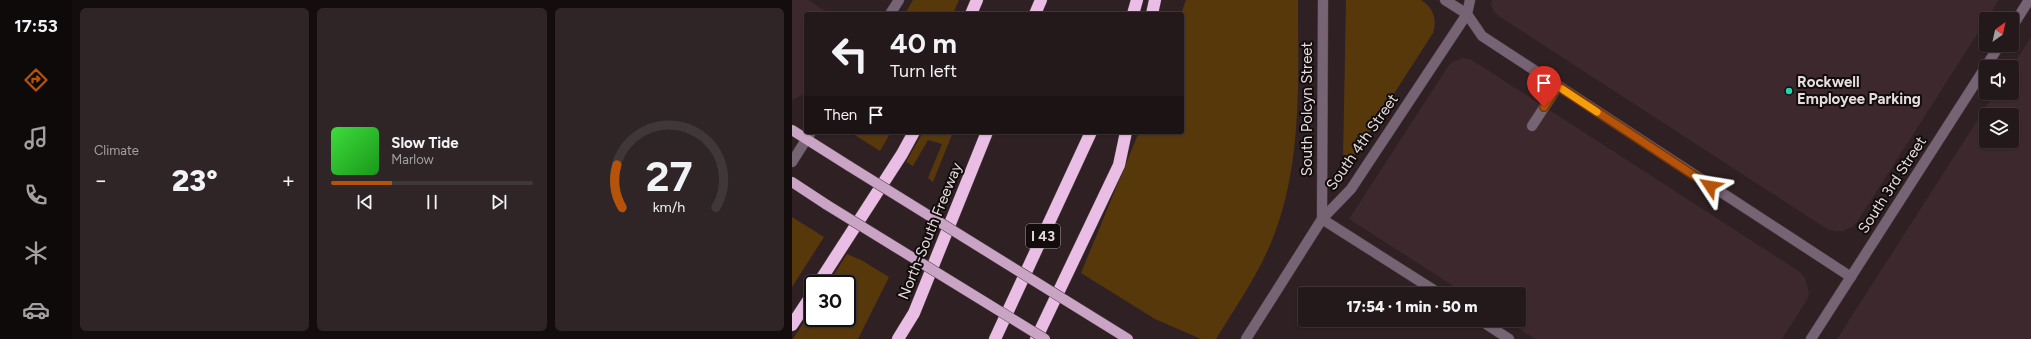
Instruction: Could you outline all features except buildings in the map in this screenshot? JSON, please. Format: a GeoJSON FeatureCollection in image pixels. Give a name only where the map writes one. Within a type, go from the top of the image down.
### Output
{"type":"FeatureCollection","features":[{"type":"Feature","properties":{"kind":"highway"},"geometry":{"type":"LineString","coordinates":[[972,12],[977,0]]}},
{"type":"Feature","properties":{"kind":"highway"},"geometry":{"type":"LineString","coordinates":[[1036,12],[1041,0]]}},
{"type":"Feature","properties":{"kind":"highway"},"geometry":{"type":"LineString","coordinates":[[1134,12],[1137,0]]}},
{"type":"Feature","properties":{"kind":"highway"},"geometry":{"type":"LineString","coordinates":[[1152,12],[1155,0]]}},
{"type":"Feature","properties":{"kind":"highway"},"geometry":{"type":"LineString","coordinates":[[824,275],[902,154],[913,134]]}},
{"type":"Feature","properties":{"kind":"highway","name":"North-South Freeway"},"geometry":{"type":"LineString","coordinates":[[898,339],[914,313],[986,134]]}},
{"type":"Feature","properties":{"kind":"highway","name":"I 43"},"geometry":{"type":"LineString","coordinates":[[995,339],[1090,134]]}},
{"type":"Feature","properties":{"kind":"highway"},"geometry":{"type":"LineString","coordinates":[[1036,339],[1119,165],[1126,134]]}},
{"type":"Feature","properties":{"kind":"highway"},"geometry":{"type":"LineString","coordinates":[[792,325],[804,306]]}},
{"type":"Feature","properties":{"kind":"main road"},"geometry":{"type":"LineString","coordinates":[[792,130],[809,136],[849,166],[1128,339]]}},
{"type":"Feature","properties":{"kind":"main road"},"geometry":{"type":"LineString","coordinates":[[792,182],[1045,339]]}},
{"type":"Feature","properties":{"kind":"street"},"geometry":{"type":"LineString","coordinates":[[891,12],[898,0]]}},
{"type":"Feature","properties":{"kind":"street","name":"South Polcyn Street"},"geometry":{"type":"LineString","coordinates":[[1322,219],[1323,0]]}},
{"type":"Feature","properties":{"kind":"street"},"geometry":{"type":"LineString","coordinates":[[1445,0],[1467,14],[1482,36],[1851,277]]}},
{"type":"Feature","properties":{"kind":"street","name":"South 4th Street"},"geometry":{"type":"LineString","coordinates":[[1246,339],[1322,219],[1351,189],[1467,14],[1470,0]]}},
{"type":"Feature","properties":{"kind":"street"},"geometry":{"type":"LineString","coordinates":[[2019,16],[2029,0]]}},
{"type":"Feature","properties":{"kind":"street","name":"South 3rd Street"},"geometry":{"type":"LineString","coordinates":[[1811,339],[1995,52]]}},
{"type":"Feature","properties":{"kind":"street"},"geometry":{"type":"LineString","coordinates":[[1532,126],[1558,86]]}},
{"type":"Feature","properties":{"kind":"street"},"geometry":{"type":"LineString","coordinates":[[792,162],[809,136]]}},
{"type":"Feature","properties":{"kind":"street"},"geometry":{"type":"LineString","coordinates":[[1322,219],[1429,287]]}},
{"type":"Feature","properties":{"kind":"street"},"geometry":{"type":"LineString","coordinates":[[1491,327],[1509,339]]}},
{"type":"Feature","properties":{"kind":"shaded area"},"geometry":{"type":"Polygon","coordinates":[[[792,0],[808,0],[827,12],[804,12],[804,92],[802,95],[792,100],[792,0]]]}},
{"type":"Feature","properties":{"kind":"shaded area"},"geometry":{"type":"Polygon","coordinates":[[[913,0],[959,0],[954,12],[906,12],[913,0]]]}},
{"type":"Feature","properties":{"kind":"shaded area"},"geometry":{"type":"Polygon","coordinates":[[[1186,0],[1298,0],[1298,93],[1296,124],[1288,186],[1281,216],[1270,245],[1258,269],[1245,293],[1216,339],[1201,339],[1155,319],[1081,273],[1138,134],[1184,134],[1184,12],[1182,12],[1186,0]]]}},
{"type":"Feature","properties":{"kind":"shaded area"},"geometry":{"type":"Polygon","coordinates":[[[1346,0],[1421,0],[1432,11],[1435,23],[1433,33],[1352,159],[1347,163],[1343,160],[1346,0]]]}},
{"type":"Feature","properties":{"kind":"shaded area","name":"Rockwell Employee Parking"},"geometry":{"type":"Polygon","coordinates":[[[1492,0],[1999,0],[1991,12],[1979,12],[1979,31],[1857,222],[1852,227],[1843,231],[1827,229],[1500,17],[1494,12],[1491,5],[1492,0]]]}},
{"type":"Feature","properties":{"kind":"shaded area"},"geometry":{"type":"Polygon","coordinates":[[[2031,37],[2031,339],[1837,339],[1979,118],[1979,148],[2019,148],[2019,108],[1985,108],[1991,100],[2019,100],[2019,60],[2016,60],[2031,37]]]}},
{"type":"Feature","properties":{"kind":"shaded area"},"geometry":{"type":"Polygon","coordinates":[[[1463,58],[1472,60],[1800,272],[1805,278],[1809,293],[1807,300],[1782,339],[1535,339],[1517,327],[1526,327],[1526,287],[1455,287],[1349,219],[1451,62],[1463,58]]]}},
{"type":"Feature","properties":{"kind":"shaded area"},"geometry":{"type":"Polygon","coordinates":[[[853,134],[890,134],[880,151],[853,134]]]}},
{"type":"Feature","properties":{"kind":"shaded area"},"geometry":{"type":"Polygon","coordinates":[[[922,134],[952,134],[933,182],[928,178],[942,144],[928,140],[913,166],[906,162],[922,134]]]}},
{"type":"Feature","properties":{"kind":"shaded area"},"geometry":{"type":"Polygon","coordinates":[[[792,217],[824,237],[792,287],[792,217]]]}},
{"type":"Feature","properties":{"kind":"shaded area"},"geometry":{"type":"Polygon","coordinates":[[[847,254],[861,260],[889,277],[858,339],[793,339],[804,322],[804,327],[856,327],[856,275],[834,275],[847,254]]]}},
{"type":"Feature","properties":{"kind":"slow traffic"},"geometry":{"type":"LineString","coordinates":[[1562,89],[1597,112]]}},
{"type":"Feature","properties":{"kind":"place","name":"Rockwell Employee Parking"},"geometry":{"type":"Point","coordinates":[1789,91]}},
{"type":"Feature","properties":{"kind":"route"},"geometry":{"type":"LineString","coordinates":[[1544,107],[1558,86],[1710,186]]}}]}
